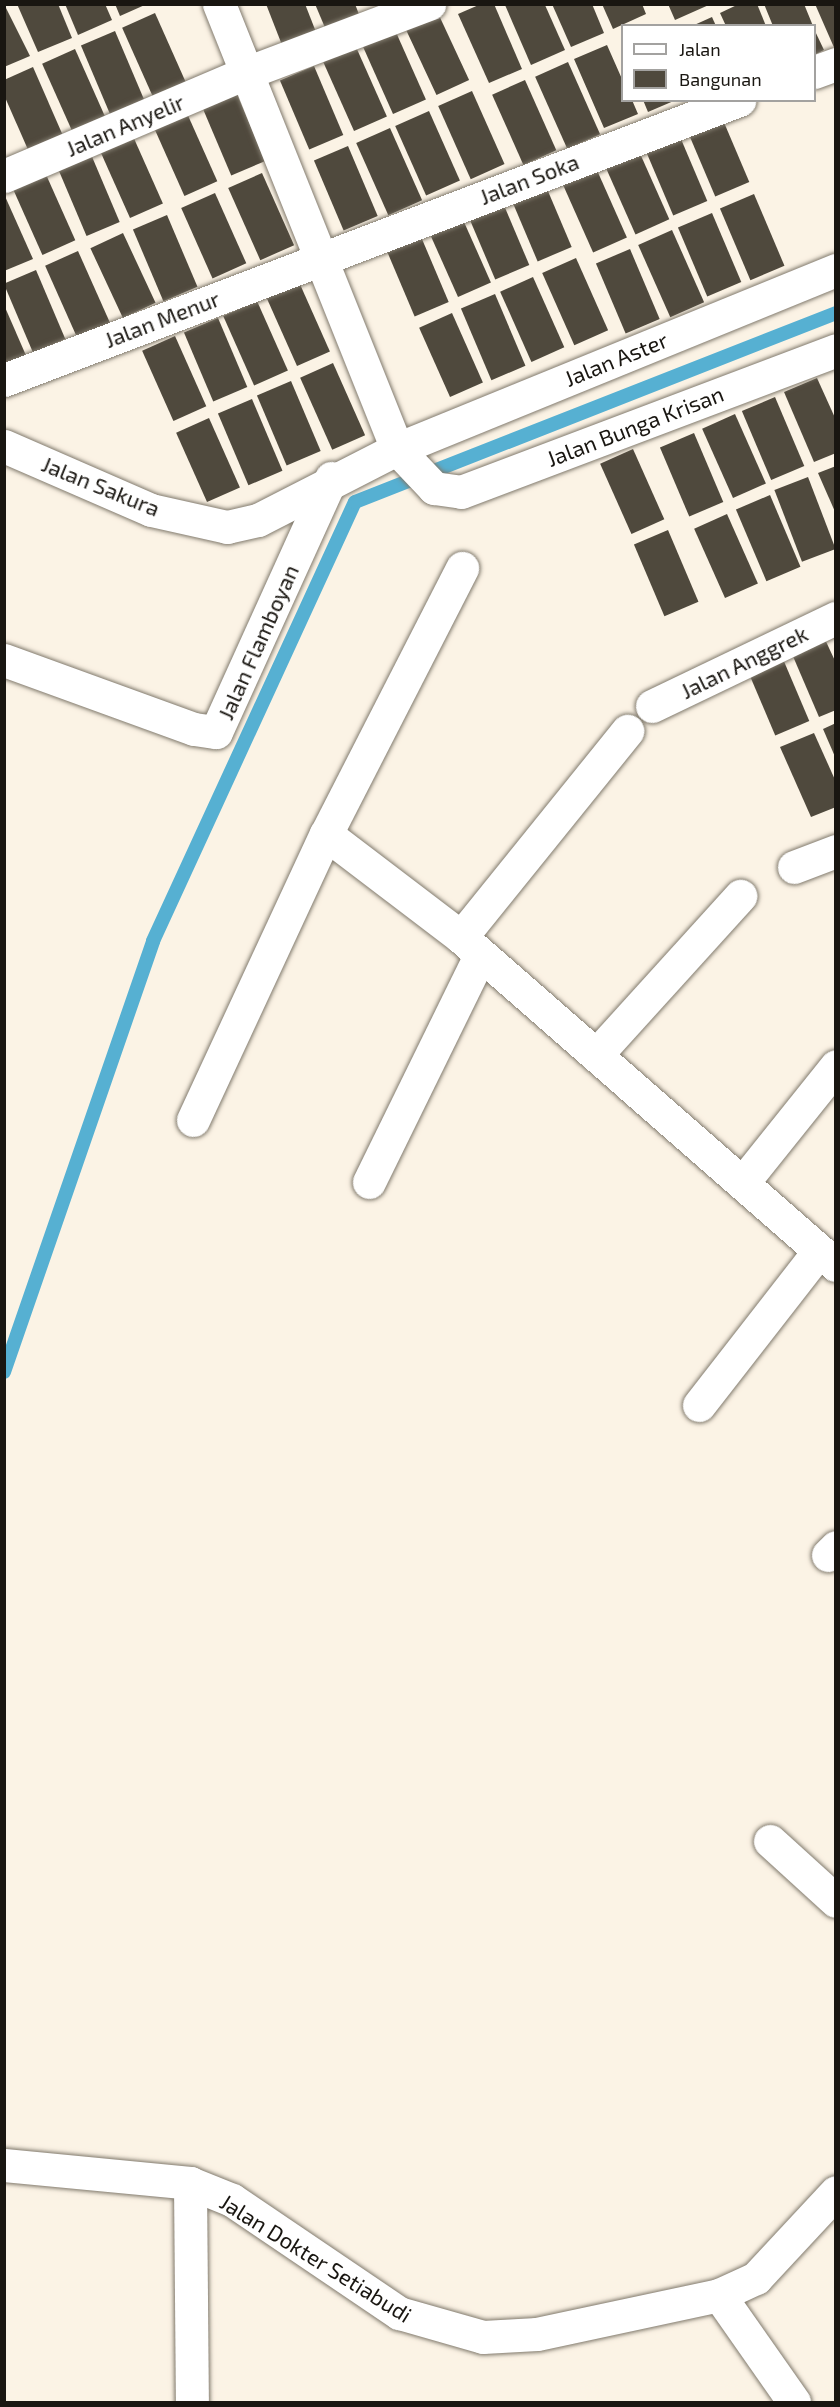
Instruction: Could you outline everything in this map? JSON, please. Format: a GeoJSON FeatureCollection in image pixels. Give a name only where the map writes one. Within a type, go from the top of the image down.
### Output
{"type":"FeatureCollection","features":[{"type":"Feature","properties":{"kind":"street"},"geometry":{"type":"LineString","coordinates":[[219,4],[397,448]]}},
{"type":"Feature","properties":{"kind":"street","name":"Jalan Anyelir"},"geometry":{"type":"LineString","coordinates":[[4,176],[246,73],[429,4]]}},
{"type":"Feature","properties":{"kind":"street"},"geometry":{"type":"LineString","coordinates":[[816,71],[836,64]]}},
{"type":"Feature","properties":{"kind":"street","name":"Jalan Soka"},"geometry":{"type":"LineString","coordinates":[[320,258],[734,102]]}},
{"type":"Feature","properties":{"kind":"street","name":"Jalan Menur"},"geometry":{"type":"LineString","coordinates":[[4,380],[320,258]]}},
{"type":"Feature","properties":{"kind":"street","name":"Jalan Aster"},"geometry":{"type":"LineString","coordinates":[[397,448],[836,270]]}},
{"type":"Feature","properties":{"kind":"street","name":"Jalan Bunga Krisan"},"geometry":{"type":"LineString","coordinates":[[397,448],[434,488],[461,492],[836,350]]}},
{"type":"Feature","properties":{"kind":"street","name":"Jalan Sakura"},"geometry":{"type":"LineString","coordinates":[[4,446],[151,510],[227,527],[258,520],[331,478],[397,448]]}},
{"type":"Feature","properties":{"kind":"street","name":"Jalan Flamboyan"},"geometry":{"type":"LineString","coordinates":[[4,660],[194,729],[216,732],[331,478]]}},
{"type":"Feature","properties":{"kind":"street"},"geometry":{"type":"LineString","coordinates":[[193,1120],[326,834],[462,568]]}},
{"type":"Feature","properties":{"kind":"street","name":"Jalan Anggrek"},"geometry":{"type":"LineString","coordinates":[[652,706],[836,618]]}},
{"type":"Feature","properties":{"kind":"street"},"geometry":{"type":"LineString","coordinates":[[369,1182],[470,947],[627,731]]}},
{"type":"Feature","properties":{"kind":"street"},"geometry":{"type":"LineString","coordinates":[[326,834],[470,947],[744,1181],[827,1258],[699,1405]]}},
{"type":"Feature","properties":{"kind":"street"},"geometry":{"type":"LineString","coordinates":[[794,867],[836,851]]}},
{"type":"Feature","properties":{"kind":"street"},"geometry":{"type":"LineString","coordinates":[[596,1055],[740,896]]}},
{"type":"Feature","properties":{"kind":"street"},"geometry":{"type":"LineString","coordinates":[[744,1181],[836,1066]]}},
{"type":"Feature","properties":{"kind":"street"},"geometry":{"type":"LineString","coordinates":[[770,1841],[836,1901]]}},
{"type":"Feature","properties":{"kind":"street","name":"Jalan Dokter Setiabudi"},"geometry":{"type":"LineString","coordinates":[[4,2164],[190,2183],[232,2200],[399,2313],[458,2333],[537,2334],[719,2295],[756,2278],[836,2192]]}},
{"type":"Feature","properties":{"kind":"street"},"geometry":{"type":"LineString","coordinates":[[190,2183],[192,2403]]}},
{"type":"Feature","properties":{"kind":"street"},"geometry":{"type":"LineString","coordinates":[[719,2295],[794,2403]]}},
{"type":"Feature","properties":{"kind":"building"},"geometry":{"type":"Polygon","coordinates":[[[4,4],[30,56],[4,67],[4,4]]]}},
{"type":"Feature","properties":{"kind":"building"},"geometry":{"type":"Polygon","coordinates":[[[17,4],[58,4],[72,38],[38,52],[17,4]]]}},
{"type":"Feature","properties":{"kind":"building"},"geometry":{"type":"Polygon","coordinates":[[[65,4],[105,4],[112,20],[78,35],[65,4]]]}},
{"type":"Feature","properties":{"kind":"building"},"geometry":{"type":"Polygon","coordinates":[[[115,4],[147,4],[120,16],[115,4]]]}},
{"type":"Feature","properties":{"kind":"building"},"geometry":{"type":"Polygon","coordinates":[[[266,4],[305,4],[316,32],[282,45],[266,4]]]}},
{"type":"Feature","properties":{"kind":"building"},"geometry":{"type":"Polygon","coordinates":[[[315,4],[355,4],[360,17],[326,30],[315,4]]]}},
{"type":"Feature","properties":{"kind":"building"},"geometry":{"type":"Polygon","coordinates":[[[481,4],[494,4],[522,69],[489,83],[458,14],[481,4]]]}},
{"type":"Feature","properties":{"kind":"building"},"geometry":{"type":"Polygon","coordinates":[[[552,4],[592,4],[604,33],[571,47],[552,4]]]}},
{"type":"Feature","properties":{"kind":"building"},"geometry":{"type":"Polygon","coordinates":[[[602,4],[642,4],[646,14],[613,29],[602,4]]]}},
{"type":"Feature","properties":{"kind":"building"},"geometry":{"type":"Polygon","coordinates":[[[668,4],[711,4],[675,20],[668,4]]]}},
{"type":"Feature","properties":{"kind":"building"},"geometry":{"type":"Polygon","coordinates":[[[739,4],[757,4],[765,24],[725,24],[720,13],[739,4]]]}},
{"type":"Feature","properties":{"kind":"building"},"geometry":{"type":"Polygon","coordinates":[[[764,4],[804,4],[812,24],[772,24],[764,4]]]}},
{"type":"Feature","properties":{"kind":"building"},"geometry":{"type":"Polygon","coordinates":[[[815,4],[836,4],[836,52],[815,4]]]}},
{"type":"Feature","properties":{"kind":"building"},"geometry":{"type":"Polygon","coordinates":[[[505,5],[545,5],[565,50],[531,65],[505,5]]]}},
{"type":"Feature","properties":{"kind":"building"},"geometry":{"type":"Polygon","coordinates":[[[437,11],[469,80],[436,95],[404,26],[437,11]]]}},
{"type":"Feature","properties":{"kind":"building"},"geometry":{"type":"Polygon","coordinates":[[[155,13],[187,85],[154,100],[122,28],[155,13]]]}},
{"type":"Feature","properties":{"kind":"building"},"geometry":{"type":"Polygon","coordinates":[[[712,17],[715,24],[696,24],[712,17]]]}},
{"type":"Feature","properties":{"kind":"building"},"geometry":{"type":"Polygon","coordinates":[[[395,30],[426,99],[393,114],[362,45],[395,30]]]}},
{"type":"Feature","properties":{"kind":"building"},"geometry":{"type":"Polygon","coordinates":[[[115,31],[145,101],[111,115],[81,45],[115,31]]]}},
{"type":"Feature","properties":{"kind":"building"},"geometry":{"type":"Polygon","coordinates":[[[816,33],[824,50],[816,54],[816,33]]]}},
{"type":"Feature","properties":{"kind":"building"},"geometry":{"type":"Polygon","coordinates":[[[607,45],[621,77],[621,102],[633,102],[638,114],[604,128],[574,59],[607,45]]]}},
{"type":"Feature","properties":{"kind":"building"},"geometry":{"type":"Polygon","coordinates":[[[356,47],[387,116],[354,131],[323,62],[356,47]]]}},
{"type":"Feature","properties":{"kind":"building"},"geometry":{"type":"Polygon","coordinates":[[[75,49],[107,121],[74,136],[42,64],[75,49]]]}},
{"type":"Feature","properties":{"kind":"building"},"geometry":{"type":"Polygon","coordinates":[[[568,62],[600,134],[567,149],[535,77],[568,62]]]}},
{"type":"Feature","properties":{"kind":"building"},"geometry":{"type":"Polygon","coordinates":[[[314,66],[343,135],[309,149],[280,80],[314,66]]]}},
{"type":"Feature","properties":{"kind":"building"},"geometry":{"type":"Polygon","coordinates":[[[33,67],[64,138],[29,152],[4,95],[4,80],[33,67]]]}},
{"type":"Feature","properties":{"kind":"building"},"geometry":{"type":"Polygon","coordinates":[[[525,80],[556,150],[523,165],[492,95],[525,80]]]}},
{"type":"Feature","properties":{"kind":"building"},"geometry":{"type":"Polygon","coordinates":[[[472,91],[505,164],[471,179],[438,106],[472,91]]]}},
{"type":"Feature","properties":{"kind":"building"},"geometry":{"type":"Polygon","coordinates":[[[236,92],[265,161],[231,175],[202,106],[236,92]]]}},
{"type":"Feature","properties":{"kind":"building"},"geometry":{"type":"Polygon","coordinates":[[[644,102],[671,102],[648,112],[644,102]]]}},
{"type":"Feature","properties":{"kind":"building"},"geometry":{"type":"Polygon","coordinates":[[[186,111],[217,181],[184,196],[153,126],[186,111]]]}},
{"type":"Feature","properties":{"kind":"building"},"geometry":{"type":"Polygon","coordinates":[[[429,111],[460,180],[426,195],[395,126],[429,111]]]}},
{"type":"Feature","properties":{"kind":"building"},"geometry":{"type":"Polygon","coordinates":[[[720,113],[749,182],[715,196],[686,127],[720,113]]]}},
{"type":"Feature","properties":{"kind":"building"},"geometry":{"type":"Polygon","coordinates":[[[390,128],[422,200],[388,215],[356,143],[390,128]]]}},
{"type":"Feature","properties":{"kind":"building"},"geometry":{"type":"Polygon","coordinates":[[[678,132],[707,201],[673,215],[644,146],[678,132]]]}},
{"type":"Feature","properties":{"kind":"building"},"geometry":{"type":"Polygon","coordinates":[[[132,134],[163,203],[130,218],[99,149],[132,134]]]}},
{"type":"Feature","properties":{"kind":"building"},"geometry":{"type":"Polygon","coordinates":[[[348,146],[378,216],[344,230],[314,160],[348,146]]]}},
{"type":"Feature","properties":{"kind":"building"},"geometry":{"type":"Polygon","coordinates":[[[638,149],[669,219],[636,234],[604,164],[638,149]]]}},
{"type":"Feature","properties":{"kind":"building"},"geometry":{"type":"Polygon","coordinates":[[[90,152],[120,222],[87,236],[57,166],[90,152]]]}},
{"type":"Feature","properties":{"kind":"building"},"geometry":{"type":"Polygon","coordinates":[[[596,168],[627,237],[593,252],[562,183],[596,168]]]}},
{"type":"Feature","properties":{"kind":"building"},"geometry":{"type":"Polygon","coordinates":[[[44,170],[75,240],[42,255],[11,185],[44,170]]]}},
{"type":"Feature","properties":{"kind":"building"},"geometry":{"type":"Polygon","coordinates":[[[262,173],[294,245],[260,260],[228,188],[262,173]]]}},
{"type":"Feature","properties":{"kind":"building"},"geometry":{"type":"Polygon","coordinates":[[[542,177],[572,247],[538,261],[508,191],[542,177]]]}},
{"type":"Feature","properties":{"kind":"building"},"geometry":{"type":"Polygon","coordinates":[[[215,193],[246,263],[213,278],[181,208],[215,193]]]}},
{"type":"Feature","properties":{"kind":"building"},"geometry":{"type":"Polygon","coordinates":[[[4,194],[33,259],[4,271],[4,194]]]}},
{"type":"Feature","properties":{"kind":"building"},"geometry":{"type":"Polygon","coordinates":[[[754,194],[784,266],[750,280],[720,208],[754,194]]]}},
{"type":"Feature","properties":{"kind":"building"},"geometry":{"type":"Polygon","coordinates":[[[500,196],[529,265],[495,279],[466,210],[500,196]]]}},
{"type":"Feature","properties":{"kind":"building"},"geometry":{"type":"Polygon","coordinates":[[[460,213],[491,282],[458,297],[427,228],[460,213]]]}},
{"type":"Feature","properties":{"kind":"building"},"geometry":{"type":"Polygon","coordinates":[[[712,213],[741,282],[707,296],[678,227],[712,213]]]}},
{"type":"Feature","properties":{"kind":"building"},"geometry":{"type":"Polygon","coordinates":[[[167,215],[197,287],[163,301],[133,229],[167,215]]]}},
{"type":"Feature","properties":{"kind":"building"},"geometry":{"type":"Polygon","coordinates":[[[672,230],[704,302],[670,317],[638,245],[672,230]]]}},
{"type":"Feature","properties":{"kind":"building"},"geometry":{"type":"Polygon","coordinates":[[[419,232],[449,302],[415,316],[385,246],[419,232]]]}},
{"type":"Feature","properties":{"kind":"building"},"geometry":{"type":"Polygon","coordinates":[[[123,233],[156,303],[123,318],[90,248],[123,233]]]}},
{"type":"Feature","properties":{"kind":"building"},"geometry":{"type":"Polygon","coordinates":[[[630,249],[660,319],[626,333],[596,263],[630,249]]]}},
{"type":"Feature","properties":{"kind":"building"},"geometry":{"type":"Polygon","coordinates":[[[78,251],[111,324],[78,339],[45,266],[78,251]]]}},
{"type":"Feature","properties":{"kind":"building"},"geometry":{"type":"Polygon","coordinates":[[[576,258],[608,330],[574,345],[542,273],[576,258]]]}},
{"type":"Feature","properties":{"kind":"building"},"geometry":{"type":"Polygon","coordinates":[[[36,270],[65,339],[33,353],[4,284],[36,270]]]}},
{"type":"Feature","properties":{"kind":"building"},"geometry":{"type":"Polygon","coordinates":[[[533,277],[564,347],[531,362],[500,292],[533,277]]]}},
{"type":"Feature","properties":{"kind":"building"},"geometry":{"type":"Polygon","coordinates":[[[299,282],[330,351],[297,366],[266,297],[299,282]]]}},
{"type":"Feature","properties":{"kind":"building"},"geometry":{"type":"Polygon","coordinates":[[[495,294],[525,366],[491,380],[461,308],[495,294]]]}},
{"type":"Feature","properties":{"kind":"building"},"geometry":{"type":"Polygon","coordinates":[[[257,301],[288,370],[254,385],[223,316],[257,301]]]}},
{"type":"Feature","properties":{"kind":"building"},"geometry":{"type":"Polygon","coordinates":[[[4,305],[28,360],[4,370],[4,305]]]}},
{"type":"Feature","properties":{"kind":"building"},"geometry":{"type":"Polygon","coordinates":[[[452,313],[483,382],[450,397],[419,328],[452,313]]]}},
{"type":"Feature","properties":{"kind":"building"},"geometry":{"type":"Polygon","coordinates":[[[218,318],[247,387],[213,401],[184,332],[218,318]]]}},
{"type":"Feature","properties":{"kind":"building"},"geometry":{"type":"Polygon","coordinates":[[[175,336],[206,406],[173,421],[142,351],[175,336]]]}},
{"type":"Feature","properties":{"kind":"building"},"geometry":{"type":"Polygon","coordinates":[[[333,363],[365,435],[332,450],[300,378],[333,363]]]}},
{"type":"Feature","properties":{"kind":"building"},"geometry":{"type":"Polygon","coordinates":[[[817,378],[836,420],[836,453],[814,462],[784,392],[817,378]]]}},
{"type":"Feature","properties":{"kind":"building"},"geometry":{"type":"Polygon","coordinates":[[[291,381],[321,451],[287,465],[257,395],[291,381]]]}},
{"type":"Feature","properties":{"kind":"building"},"geometry":{"type":"Polygon","coordinates":[[[775,397],[804,466],[771,480],[742,411],[775,397]]]}},
{"type":"Feature","properties":{"kind":"building"},"geometry":{"type":"Polygon","coordinates":[[[252,399],[282,471],[248,485],[218,413],[252,399]]]}},
{"type":"Feature","properties":{"kind":"building"},"geometry":{"type":"Polygon","coordinates":[[[735,414],[766,483],[733,498],[702,429],[735,414]]]}},
{"type":"Feature","properties":{"kind":"building"},"geometry":{"type":"Polygon","coordinates":[[[209,418],[240,487],[207,502],[176,433],[209,418]]]}},
{"type":"Feature","properties":{"kind":"building"},"geometry":{"type":"Polygon","coordinates":[[[694,433],[723,502],[689,516],[660,447],[694,433]]]}},
{"type":"Feature","properties":{"kind":"building"},"geometry":{"type":"Polygon","coordinates":[[[633,449],[664,519],[631,534],[600,464],[633,449]]]}},
{"type":"Feature","properties":{"kind":"building"},"geometry":{"type":"Polygon","coordinates":[[[836,466],[836,514],[818,473],[836,466]]]}},
{"type":"Feature","properties":{"kind":"building"},"geometry":{"type":"Polygon","coordinates":[[[808,477],[836,549],[802,562],[774,490],[808,477]]]}},
{"type":"Feature","properties":{"kind":"building"},"geometry":{"type":"Polygon","coordinates":[[[770,495],[800,567],[766,581],[736,509],[770,495]]]}},
{"type":"Feature","properties":{"kind":"building"},"geometry":{"type":"Polygon","coordinates":[[[727,514],[758,583],[725,598],[694,529],[727,514]]]}},
{"type":"Feature","properties":{"kind":"building"},"geometry":{"type":"Polygon","coordinates":[[[668,530],[698,602],[664,616],[634,544],[668,530]]]}},
{"type":"Feature","properties":{"kind":"building"},"geometry":{"type":"Polygon","coordinates":[[[822,633],[836,663],[836,710],[819,717],[789,647],[822,633]]]}},
{"type":"Feature","properties":{"kind":"building"},"geometry":{"type":"Polygon","coordinates":[[[780,652],[809,721],[775,735],[746,666],[780,652]]]}},
{"type":"Feature","properties":{"kind":"building"},"geometry":{"type":"Polygon","coordinates":[[[836,723],[836,759],[823,729],[836,723]]]}},
{"type":"Feature","properties":{"kind":"building"},"geometry":{"type":"Polygon","coordinates":[[[814,733],[836,782],[836,807],[811,817],[780,747],[814,733]]]}},
{"type":"Feature","properties":{"kind":"waterway"},"geometry":{"type":"LineString","coordinates":[[4,1372],[153,941],[355,502],[836,313]]}}]}
